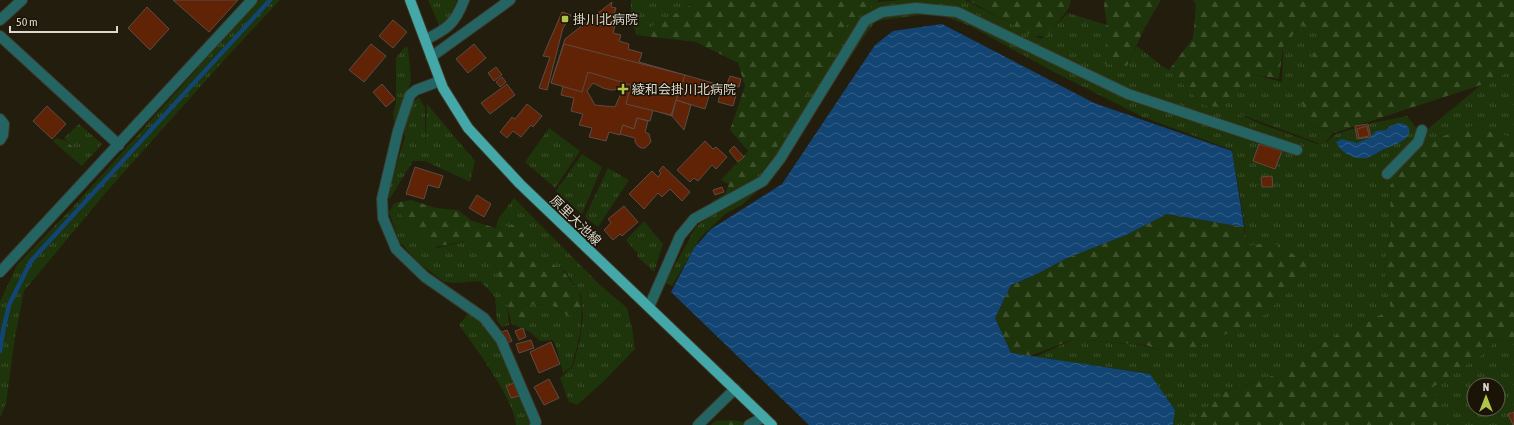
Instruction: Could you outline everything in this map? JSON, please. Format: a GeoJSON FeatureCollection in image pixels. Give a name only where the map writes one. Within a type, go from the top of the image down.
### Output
{"type":"FeatureCollection","features":[{"type":"Feature","properties":{"kind":"main road","name":"原里大池線"},"geometry":{"type":"LineString","coordinates":[[410,0],[443,88],[468,128],[520,184],[772,425]]}},
{"type":"Feature","properties":{"kind":"street"},"geometry":{"type":"LineString","coordinates":[[0,20],[22,0]]}},
{"type":"Feature","properties":{"kind":"street"},"geometry":{"type":"LineString","coordinates":[[0,272],[252,0]]}},
{"type":"Feature","properties":{"kind":"street"},"geometry":{"type":"LineString","coordinates":[[425,40],[445,29],[458,15],[464,0]]}},
{"type":"Feature","properties":{"kind":"street"},"geometry":{"type":"LineString","coordinates":[[432,57],[510,0]]}},
{"type":"Feature","properties":{"kind":"street"},"geometry":{"type":"LineString","coordinates":[[649,307],[680,236],[694,218],[762,181],[780,159],[866,21],[882,12],[916,8],[956,12],[1128,94],[1297,150]]}},
{"type":"Feature","properties":{"kind":"street"},"geometry":{"type":"LineString","coordinates":[[0,36],[119,145]]}},
{"type":"Feature","properties":{"kind":"street"},"geometry":{"type":"LineString","coordinates":[[440,81],[416,90],[410,95],[398,131],[382,199],[383,218],[396,249],[425,277],[484,318],[501,340],[536,422],[535,425]]}},
{"type":"Feature","properties":{"kind":"street"},"geometry":{"type":"LineString","coordinates":[[0,119],[4,124],[3,135],[0,140]]}},
{"type":"Feature","properties":{"kind":"street"},"geometry":{"type":"LineString","coordinates":[[1387,174],[1418,142],[1422,130]]}},
{"type":"Feature","properties":{"kind":"street"},"geometry":{"type":"LineString","coordinates":[[698,425],[735,389]]}},
{"type":"Feature","properties":{"kind":"street"},"geometry":{"type":"LineString","coordinates":[[749,425],[764,417]]}},
{"type":"Feature","properties":{"kind":"green space"},"geometry":{"type":"Polygon","coordinates":[[[259,0],[280,0],[109,189],[24,291],[15,337],[6,403],[0,418],[0,302],[17,265],[73,207],[259,0]]]}},
{"type":"Feature","properties":{"kind":"green space"},"geometry":{"type":"Polygon","coordinates":[[[428,0],[457,0],[451,15],[447,20],[439,25],[428,0]]]}},
{"type":"Feature","properties":{"kind":"green space"},"geometry":{"type":"Polygon","coordinates":[[[631,0],[692,0],[693,4],[636,35],[631,16],[631,0]]]}},
{"type":"Feature","properties":{"kind":"green space"},"geometry":{"type":"Polygon","coordinates":[[[692,0],[879,0],[847,25],[764,170],[725,194],[729,184],[721,180],[748,151],[730,130],[745,86],[738,63],[696,42],[636,35],[693,4],[692,0]]]}},
{"type":"Feature","properties":{"kind":"green space"},"geometry":{"type":"Polygon","coordinates":[[[902,0],[965,0],[1041,39],[1068,13],[1107,25],[1109,37],[1127,66],[1137,46],[1169,70],[1239,91],[1252,74],[1282,82],[1283,47],[1301,25],[1320,31],[1302,102],[1306,124],[1333,133],[1324,144],[1336,134],[1372,123],[1407,116],[1417,129],[1412,142],[1481,85],[1514,69],[1514,138],[1471,126],[1390,186],[1391,223],[1384,268],[1391,310],[1329,339],[1280,373],[1224,392],[1193,425],[1173,425],[1175,410],[1150,374],[1035,357],[1074,339],[1140,345],[1161,350],[1270,310],[1311,265],[1248,246],[1232,150],[1143,117],[1054,72],[970,26],[936,13],[876,21],[863,38],[770,180],[742,205],[725,214],[700,238],[672,286],[665,283],[696,227],[716,211],[712,209],[711,202],[764,170],[847,25],[876,2],[902,0]],[[1234,112],[1261,124],[1320,145],[1234,112]]]}},
{"type":"Feature","properties":{"kind":"green space"},"geometry":{"type":"Polygon","coordinates":[[[968,0],[1071,0],[1069,8],[1047,36],[1033,36],[968,0]]]}},
{"type":"Feature","properties":{"kind":"green space"},"geometry":{"type":"Polygon","coordinates":[[[1105,0],[1161,0],[1144,29],[1127,66],[1105,64],[1109,37],[1104,6],[1105,0]]]}},
{"type":"Feature","properties":{"kind":"green space"},"geometry":{"type":"Polygon","coordinates":[[[1193,0],[1514,0],[1514,69],[1481,85],[1334,133],[1306,124],[1302,102],[1319,32],[1301,25],[1283,47],[1279,79],[1252,74],[1239,91],[1222,107],[1204,106],[1169,70],[1193,38],[1196,5],[1193,0]]]}},
{"type":"Feature","properties":{"kind":"green space"},"geometry":{"type":"Polygon","coordinates":[[[408,47],[411,80],[395,126],[393,114],[396,102],[396,58],[404,48],[408,47]]]}},
{"type":"Feature","properties":{"kind":"green space"},"geometry":{"type":"Polygon","coordinates":[[[419,97],[425,108],[425,147],[427,104],[475,161],[470,182],[425,161],[413,161],[389,200],[391,182],[405,137],[404,132],[412,103],[419,97]]]}},
{"type":"Feature","properties":{"kind":"green space"},"geometry":{"type":"Polygon","coordinates":[[[79,124],[102,144],[82,166],[71,157],[73,147],[64,138],[79,124]]]}},
{"type":"Feature","properties":{"kind":"green space"},"geometry":{"type":"Polygon","coordinates":[[[1471,126],[1514,138],[1514,341],[1496,339],[1485,353],[1433,387],[1446,425],[1189,425],[1224,392],[1280,373],[1329,339],[1391,310],[1384,268],[1391,223],[1390,186],[1422,144],[1471,126]]]}},
{"type":"Feature","properties":{"kind":"green space"},"geometry":{"type":"Polygon","coordinates":[[[549,128],[580,151],[555,188],[525,162],[549,128]]]}},
{"type":"Feature","properties":{"kind":"green space"},"geometry":{"type":"Polygon","coordinates":[[[56,138],[66,141],[73,147],[71,157],[53,141],[56,138]]]}},
{"type":"Feature","properties":{"kind":"green space"},"geometry":{"type":"Polygon","coordinates":[[[582,154],[602,167],[582,214],[556,191],[582,154]]]}},
{"type":"Feature","properties":{"kind":"green space"},"geometry":{"type":"Polygon","coordinates":[[[608,168],[629,180],[598,227],[585,217],[608,168]]]}},
{"type":"Feature","properties":{"kind":"green space"},"geometry":{"type":"Polygon","coordinates":[[[514,198],[599,284],[627,308],[635,349],[603,382],[577,405],[569,402],[560,378],[573,366],[580,340],[583,315],[581,295],[565,271],[530,254],[519,225],[496,228],[498,219],[514,198]]]}},
{"type":"Feature","properties":{"kind":"green space"},"geometry":{"type":"Polygon","coordinates":[[[411,200],[436,208],[458,210],[472,221],[496,228],[519,224],[530,254],[562,269],[579,292],[582,307],[570,317],[550,304],[526,305],[530,332],[512,324],[494,261],[466,241],[435,247],[407,224],[394,203],[411,200]]]}},
{"type":"Feature","properties":{"kind":"green space"},"geometry":{"type":"Polygon","coordinates":[[[394,203],[407,224],[437,248],[466,241],[494,261],[507,306],[509,325],[502,327],[497,321],[495,297],[480,281],[456,283],[444,282],[419,263],[399,241],[389,212],[394,203]]]}},
{"type":"Feature","properties":{"kind":"green space"},"geometry":{"type":"Polygon","coordinates":[[[1167,214],[1244,227],[1248,246],[1272,242],[1312,265],[1266,314],[1197,347],[1161,350],[1145,345],[1074,339],[1030,356],[1011,353],[995,318],[1011,285],[1037,274],[1067,258],[1135,230],[1167,214]]]}},
{"type":"Feature","properties":{"kind":"green space"},"geometry":{"type":"Polygon","coordinates":[[[644,221],[663,244],[654,272],[637,256],[638,254],[626,240],[644,221]]]}},
{"type":"Feature","properties":{"kind":"green space"},"geometry":{"type":"Polygon","coordinates":[[[550,304],[570,317],[582,307],[580,335],[572,366],[563,373],[557,349],[553,340],[540,341],[530,332],[525,305],[550,304]]]}},
{"type":"Feature","properties":{"kind":"green space"},"geometry":{"type":"Polygon","coordinates":[[[470,311],[483,320],[499,341],[532,422],[531,425],[516,425],[514,414],[501,388],[484,359],[459,325],[470,311]]]}},
{"type":"Feature","properties":{"kind":"green space"},"geometry":{"type":"Polygon","coordinates":[[[1496,339],[1514,341],[1514,411],[1508,414],[1513,425],[1446,425],[1432,387],[1485,353],[1496,339]]]}},
{"type":"Feature","properties":{"kind":"green space"},"geometry":{"type":"Polygon","coordinates":[[[715,421],[741,421],[746,425],[711,425],[715,421]]]}},
{"type":"Feature","properties":{"kind":"water"},"geometry":{"type":"Polygon","coordinates":[[[942,24],[1094,103],[1232,151],[1244,227],[1167,214],[1126,235],[1067,258],[1037,274],[1011,285],[995,318],[1011,353],[1150,374],[1175,410],[1173,425],[809,425],[671,292],[694,248],[711,229],[782,184],[875,45],[893,31],[942,24]]]}},
{"type":"Feature","properties":{"kind":"water"},"geometry":{"type":"Polygon","coordinates":[[[1400,123],[1408,126],[1410,130],[1406,138],[1367,158],[1357,158],[1348,155],[1338,146],[1336,142],[1342,139],[1357,143],[1369,138],[1376,131],[1386,130],[1390,126],[1400,123]]]}},
{"type":"Feature","properties":{"kind":"building"},"geometry":{"type":"Polygon","coordinates":[[[173,0],[238,0],[209,32],[173,0]]]}},
{"type":"Feature","properties":{"kind":"building"},"geometry":{"type":"Polygon","coordinates":[[[612,2],[611,7],[616,8],[612,21],[616,22],[613,33],[621,35],[619,41],[629,44],[628,49],[642,53],[639,62],[713,83],[705,109],[676,100],[672,116],[653,110],[650,121],[637,118],[634,129],[623,125],[620,135],[609,132],[606,141],[589,137],[592,128],[579,125],[583,114],[571,111],[574,98],[561,95],[563,86],[551,83],[565,39],[612,2]],[[593,83],[587,91],[595,105],[615,107],[623,89],[611,90],[593,83]]]}},
{"type":"Feature","properties":{"kind":"building"},"geometry":{"type":"Polygon","coordinates":[[[147,7],[169,29],[150,50],[128,28],[147,7]]]}},
{"type":"Feature","properties":{"kind":"building"},"geometry":{"type":"Polygon","coordinates":[[[562,12],[571,15],[563,28],[547,90],[539,88],[550,57],[543,56],[562,12]]]}},
{"type":"Feature","properties":{"kind":"building"},"geometry":{"type":"Polygon","coordinates":[[[393,20],[407,32],[393,48],[379,36],[393,20]]]}},
{"type":"Feature","properties":{"kind":"building"},"geometry":{"type":"Polygon","coordinates":[[[371,44],[386,56],[364,82],[349,70],[371,44]]]}},
{"type":"Feature","properties":{"kind":"building"},"geometry":{"type":"Polygon","coordinates":[[[474,44],[486,58],[468,73],[456,59],[474,44]]]}},
{"type":"Feature","properties":{"kind":"building"},"geometry":{"type":"Polygon","coordinates":[[[564,44],[685,75],[671,115],[626,104],[631,85],[588,72],[582,92],[551,83],[564,44]]]}},
{"type":"Feature","properties":{"kind":"building"},"geometry":{"type":"Polygon","coordinates":[[[496,67],[502,75],[494,81],[488,73],[496,67]]]}},
{"type":"Feature","properties":{"kind":"building"},"geometry":{"type":"Polygon","coordinates":[[[730,76],[741,79],[739,87],[727,84],[730,76]]]}},
{"type":"Feature","properties":{"kind":"building"},"geometry":{"type":"Polygon","coordinates":[[[502,77],[506,82],[500,87],[496,82],[502,77]]]}},
{"type":"Feature","properties":{"kind":"building"},"geometry":{"type":"Polygon","coordinates":[[[382,84],[395,99],[386,107],[373,92],[382,84]]]}},
{"type":"Feature","properties":{"kind":"building"},"geometry":{"type":"Polygon","coordinates":[[[507,84],[515,95],[490,114],[481,103],[507,84]]]}},
{"type":"Feature","properties":{"kind":"building"},"geometry":{"type":"Polygon","coordinates":[[[721,91],[736,95],[733,106],[718,102],[721,91]]]}},
{"type":"Feature","properties":{"kind":"building"},"geometry":{"type":"Polygon","coordinates":[[[676,100],[691,105],[684,130],[672,116],[676,100]]]}},
{"type":"Feature","properties":{"kind":"building"},"geometry":{"type":"Polygon","coordinates":[[[527,104],[542,116],[533,127],[531,125],[521,137],[513,131],[507,138],[500,132],[512,117],[515,119],[527,104]]]}},
{"type":"Feature","properties":{"kind":"building"},"geometry":{"type":"Polygon","coordinates":[[[47,106],[66,124],[52,139],[33,121],[47,106]]]}},
{"type":"Feature","properties":{"kind":"building"},"geometry":{"type":"Polygon","coordinates":[[[637,118],[648,121],[645,132],[649,134],[651,142],[645,148],[638,146],[635,142],[635,138],[620,134],[623,125],[634,129],[637,118]]]}},
{"type":"Feature","properties":{"kind":"building"},"geometry":{"type":"Polygon","coordinates":[[[1368,124],[1371,137],[1357,139],[1355,126],[1368,124]]]}},
{"type":"Feature","properties":{"kind":"building"},"geometry":{"type":"Polygon","coordinates":[[[1367,126],[1369,136],[1359,138],[1357,129],[1367,126]]]}},
{"type":"Feature","properties":{"kind":"building"},"geometry":{"type":"Polygon","coordinates":[[[705,141],[713,149],[716,147],[727,157],[716,169],[712,165],[698,181],[694,178],[690,182],[677,170],[705,141]]]}},
{"type":"Feature","properties":{"kind":"building"},"geometry":{"type":"Polygon","coordinates":[[[1259,144],[1282,151],[1275,169],[1253,161],[1259,144]]]}},
{"type":"Feature","properties":{"kind":"building"},"geometry":{"type":"Polygon","coordinates":[[[734,146],[744,157],[738,162],[729,151],[734,146]]]}},
{"type":"Feature","properties":{"kind":"building"},"geometry":{"type":"Polygon","coordinates":[[[663,166],[690,192],[682,201],[670,189],[662,197],[658,193],[644,209],[629,194],[652,171],[658,177],[661,173],[659,171],[663,166]]]}},
{"type":"Feature","properties":{"kind":"building"},"geometry":{"type":"Polygon","coordinates":[[[415,167],[443,176],[439,188],[428,185],[424,199],[406,194],[415,167]]]}},
{"type":"Feature","properties":{"kind":"building"},"geometry":{"type":"Polygon","coordinates":[[[1272,176],[1273,187],[1262,187],[1261,177],[1272,176]]]}},
{"type":"Feature","properties":{"kind":"building"},"geometry":{"type":"Polygon","coordinates":[[[722,187],[724,192],[715,195],[713,190],[722,187]]]}},
{"type":"Feature","properties":{"kind":"building"},"geometry":{"type":"Polygon","coordinates":[[[477,195],[491,204],[484,217],[469,208],[477,195]]]}},
{"type":"Feature","properties":{"kind":"building"},"geometry":{"type":"Polygon","coordinates":[[[624,206],[638,222],[622,236],[620,234],[613,240],[604,230],[611,223],[608,219],[624,206]]]}},
{"type":"Feature","properties":{"kind":"building"},"geometry":{"type":"Polygon","coordinates":[[[523,328],[526,337],[519,340],[515,331],[523,328]]]}},
{"type":"Feature","properties":{"kind":"building"},"geometry":{"type":"Polygon","coordinates":[[[507,330],[512,341],[505,344],[499,333],[507,330]]]}},
{"type":"Feature","properties":{"kind":"building"},"geometry":{"type":"Polygon","coordinates":[[[531,340],[534,348],[519,353],[516,344],[531,340]]]}},
{"type":"Feature","properties":{"kind":"building"},"geometry":{"type":"Polygon","coordinates":[[[551,342],[560,364],[539,373],[530,352],[551,342]]]}},
{"type":"Feature","properties":{"kind":"building"},"geometry":{"type":"Polygon","coordinates":[[[549,379],[559,398],[544,405],[534,387],[549,379]]]}},
{"type":"Feature","properties":{"kind":"building"},"geometry":{"type":"Polygon","coordinates":[[[514,383],[519,396],[511,398],[506,386],[514,383]]]}},
{"type":"Feature","properties":{"kind":"building"},"geometry":{"type":"Polygon","coordinates":[[[1514,412],[1514,425],[1513,425],[1508,414],[1514,412]]]}},
{"type":"Feature","properties":{"kind":"waterway"},"geometry":{"type":"LineString","coordinates":[[0,351],[9,305],[31,261],[270,0]]}},
{"type":"Feature","properties":{"kind":"place","name":"掛川北病院"},"geometry":{"type":"Point","coordinates":[565,19]}},
{"type":"Feature","properties":{"kind":"place","name":"綾和会掛川北病院"},"geometry":{"type":"Point","coordinates":[623,89]}}]}
